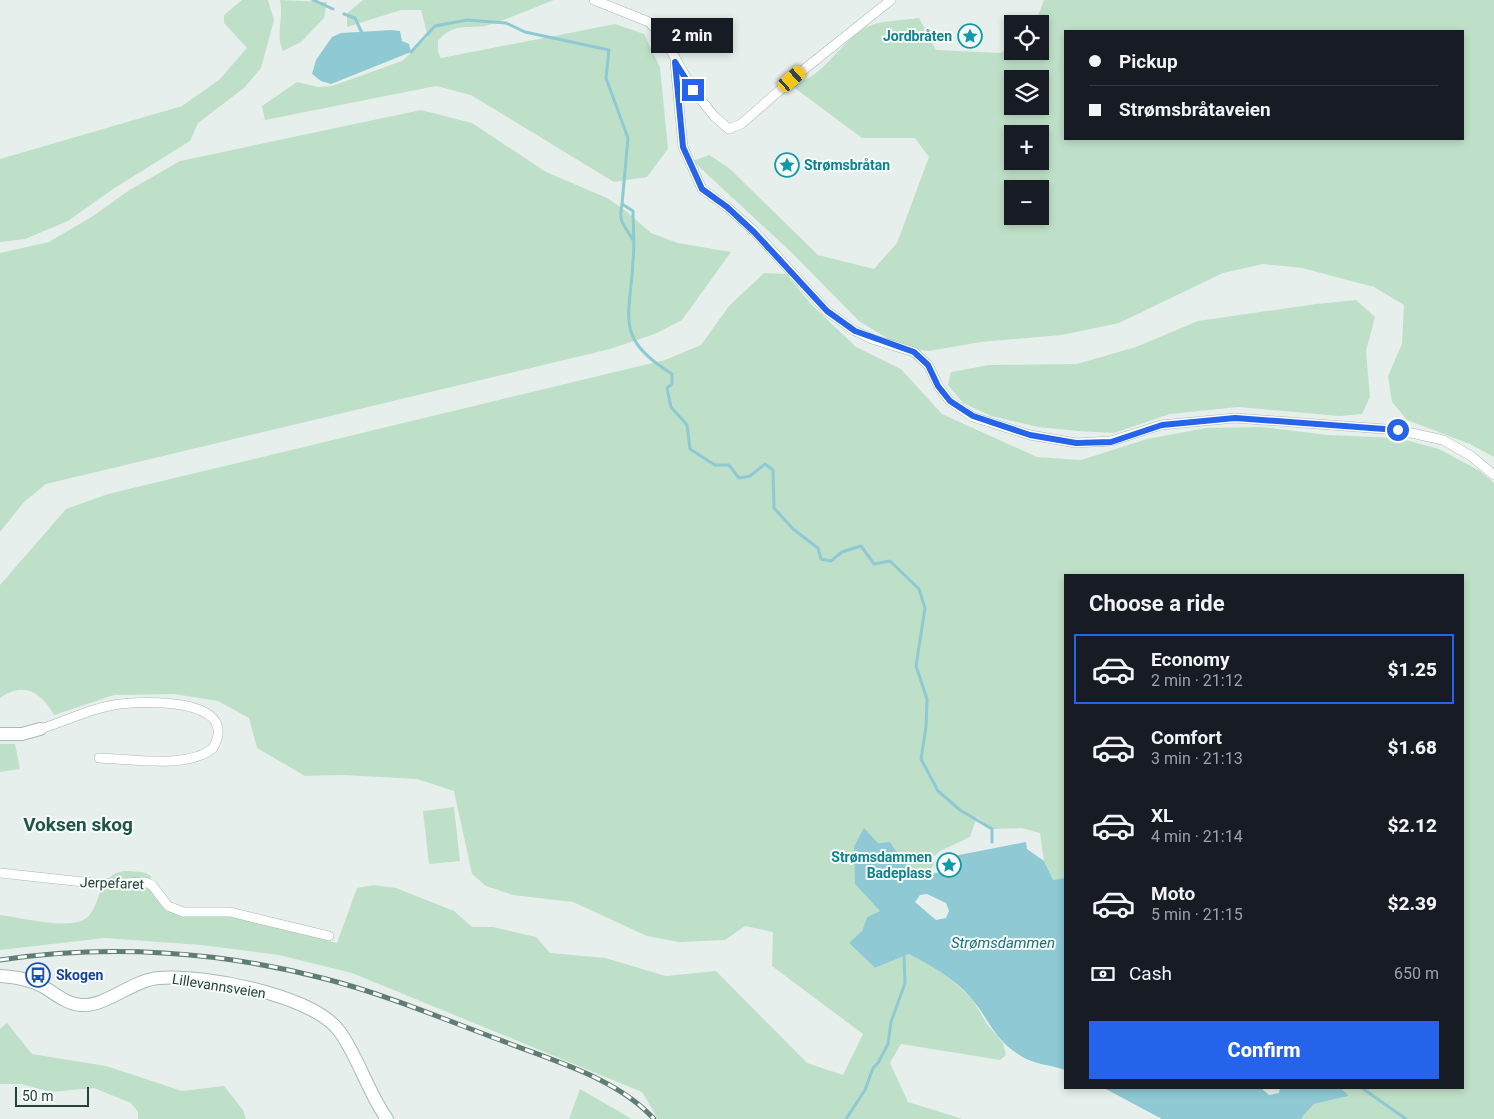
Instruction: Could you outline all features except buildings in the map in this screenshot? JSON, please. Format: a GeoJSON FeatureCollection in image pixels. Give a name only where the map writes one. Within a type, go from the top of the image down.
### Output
{"type":"FeatureCollection","features":[{"type":"Feature","properties":{"kind":"street"},"geometry":{"type":"LineString","coordinates":[[594,0],[649,22],[664,38],[675,62],[705,105],[729,129],[741,124],[802,71],[891,0]]}},
{"type":"Feature","properties":{"kind":"street"},"geometry":{"type":"LineString","coordinates":[[675,62],[683,147],[702,189],[727,207],[754,232],[827,311],[855,331],[914,352],[928,365],[938,386],[950,401],[973,416],[1030,435],[1076,443],[1111,442],[1162,425],[1235,418],[1391,429],[1443,440],[1471,456],[1494,475]]}},
{"type":"Feature","properties":{"kind":"street"},"geometry":{"type":"LineString","coordinates":[[0,734],[22,734],[109,706],[151,702],[201,710],[212,716],[218,724],[218,733],[213,748],[197,756],[180,761],[99,758]]}},
{"type":"Feature","properties":{"kind":"street","name":"Jerpefaret"},"geometry":{"type":"LineString","coordinates":[[0,873],[102,884],[145,882],[152,885],[168,906],[182,912],[230,912],[329,936]]}},
{"type":"Feature","properties":{"kind":"street","name":"Lillevannsveien"},"geometry":{"type":"LineString","coordinates":[[0,976],[31,980],[66,1001],[81,1006],[100,1002],[141,982],[174,977],[238,987],[294,1000],[320,1013],[340,1032],[387,1119]]}},
{"type":"Feature","properties":{"kind":"green space"},"geometry":{"type":"Polygon","coordinates":[[[242,0],[268,0],[274,20],[261,68],[244,88],[198,123],[190,141],[113,189],[68,221],[25,239],[0,242],[0,159],[182,106],[219,80],[247,48],[224,23],[224,15],[242,0]]]}},
{"type":"Feature","properties":{"kind":"green space"},"geometry":{"type":"Polygon","coordinates":[[[280,0],[327,2],[324,18],[301,42],[283,51],[280,39],[280,0]]]}},
{"type":"Feature","properties":{"kind":"green space"},"geometry":{"type":"Polygon","coordinates":[[[363,0],[554,0],[492,24],[451,30],[438,41],[438,52],[441,58],[615,24],[644,34],[660,67],[668,149],[647,177],[614,182],[471,95],[436,86],[265,120],[262,106],[297,82],[318,87],[332,86],[402,61],[428,37],[421,10],[401,10],[347,27],[347,13],[363,0]]]}},
{"type":"Feature","properties":{"kind":"green space"},"geometry":{"type":"Polygon","coordinates":[[[1044,0],[1494,0],[1494,457],[1470,444],[1407,420],[1392,402],[1388,376],[1402,344],[1404,305],[1374,287],[1302,268],[1263,264],[1223,273],[1119,323],[1062,335],[981,342],[929,351],[903,348],[859,321],[790,251],[693,161],[709,155],[729,168],[818,255],[874,269],[897,243],[929,157],[915,138],[862,138],[792,86],[814,75],[846,43],[865,28],[890,21],[919,18],[936,50],[1000,53],[1004,51],[1004,60],[1049,60],[1049,15],[1038,15],[1044,0]]]}},
{"type":"Feature","properties":{"kind":"green space"},"geometry":{"type":"Polygon","coordinates":[[[421,110],[472,123],[546,172],[607,198],[626,211],[651,233],[678,243],[731,252],[682,320],[655,334],[610,349],[46,484],[24,502],[0,532],[0,253],[49,242],[93,216],[128,191],[180,161],[421,110]]]}},
{"type":"Feature","properties":{"kind":"green space"},"geometry":{"type":"Polygon","coordinates":[[[764,273],[786,274],[811,304],[856,347],[901,369],[942,414],[1037,457],[1081,460],[1147,439],[1206,428],[1261,427],[1328,435],[1398,438],[1439,449],[1480,471],[1494,483],[1494,1119],[1302,1119],[1314,1104],[1349,1096],[1342,1089],[1464,1089],[1464,574],[1064,574],[1064,878],[1053,881],[1044,861],[1040,833],[1022,828],[992,829],[977,817],[970,837],[940,851],[932,858],[934,864],[928,874],[912,873],[890,842],[878,843],[864,829],[854,846],[880,911],[867,917],[862,931],[849,943],[875,968],[909,954],[942,971],[972,999],[987,1024],[1003,1043],[1006,1055],[1000,1060],[901,1044],[890,1063],[908,1102],[963,1119],[658,1119],[642,1092],[352,973],[279,955],[201,945],[105,938],[0,950],[0,915],[52,923],[81,921],[88,917],[93,910],[104,885],[110,877],[129,871],[146,873],[151,876],[150,889],[156,899],[167,909],[189,917],[228,914],[337,943],[357,888],[374,885],[396,888],[454,911],[472,927],[493,927],[536,937],[550,953],[605,958],[666,976],[716,971],[807,1063],[843,1075],[863,1034],[772,966],[773,932],[745,926],[725,940],[679,942],[647,936],[573,902],[513,895],[486,886],[472,874],[454,791],[417,779],[343,775],[305,776],[257,748],[249,718],[218,701],[174,694],[114,695],[54,715],[43,700],[31,691],[17,690],[0,698],[0,585],[66,509],[108,494],[665,360],[701,345],[729,306],[764,273]]]}},
{"type":"Feature","properties":{"kind":"green space"},"geometry":{"type":"Polygon","coordinates":[[[1356,300],[1375,317],[1366,351],[1370,397],[1362,414],[1339,416],[1238,407],[1170,414],[1114,433],[1078,431],[1038,427],[991,416],[963,403],[948,385],[951,372],[989,365],[1077,364],[1136,347],[1198,321],[1356,300]]]}},
{"type":"Feature","properties":{"kind":"green space"},"geometry":{"type":"Polygon","coordinates":[[[0,744],[15,744],[20,769],[0,772],[0,744]]]}},
{"type":"Feature","properties":{"kind":"green space"},"geometry":{"type":"Polygon","coordinates":[[[454,807],[460,861],[429,864],[423,811],[454,807]]]}},
{"type":"Feature","properties":{"kind":"green space"},"geometry":{"type":"Polygon","coordinates":[[[7,1023],[32,1054],[106,1066],[182,1091],[224,1086],[243,1110],[246,1119],[138,1119],[138,1112],[131,1103],[94,1088],[51,1092],[21,1084],[0,1084],[0,1029],[7,1023]]]}},
{"type":"Feature","properties":{"kind":"green space"},"geometry":{"type":"Polygon","coordinates":[[[580,1089],[632,1119],[569,1119],[580,1089]]]}},
{"type":"Feature","properties":{"kind":"water"},"geometry":{"type":"Polygon","coordinates":[[[400,31],[402,41],[409,44],[411,52],[331,84],[321,81],[312,74],[316,60],[332,37],[341,33],[400,31]]]}},
{"type":"Feature","properties":{"kind":"water","name":"Strømsdammen"},"geometry":{"type":"Polygon","coordinates":[[[864,828],[878,843],[890,842],[912,873],[928,874],[956,870],[960,861],[954,856],[1026,842],[1027,849],[1044,861],[1053,880],[1064,878],[1064,1070],[1031,1061],[1012,1050],[998,1036],[964,991],[950,978],[909,954],[875,968],[849,943],[862,931],[867,917],[880,911],[855,884],[854,846],[864,828]],[[927,894],[920,895],[915,902],[936,920],[946,918],[949,911],[946,903],[927,894]]]}},
{"type":"Feature","properties":{"kind":"water"},"geometry":{"type":"Polygon","coordinates":[[[1106,1089],[1262,1089],[1269,1095],[1279,1093],[1280,1089],[1342,1089],[1349,1096],[1314,1104],[1302,1119],[1162,1119],[1106,1089]]]}},
{"type":"Feature","properties":{"kind":"waterway"},"geometry":{"type":"LineString","coordinates":[[313,0],[333,9]]}},
{"type":"Feature","properties":{"kind":"waterway"},"geometry":{"type":"LineString","coordinates":[[344,14],[355,18],[362,33]]}},
{"type":"Feature","properties":{"kind":"waterway"},"geometry":{"type":"LineString","coordinates":[[411,52],[435,26],[467,20],[506,23],[525,32],[609,50],[606,78],[628,138],[622,204],[633,211],[634,249],[629,313],[633,338],[641,349],[672,374],[672,384],[667,388],[671,407],[687,425],[690,449],[715,465],[729,465],[739,478],[750,476],[765,464],[773,470],[774,508],[793,529],[818,548],[821,559],[831,561],[842,552],[861,546],[874,564],[890,561],[919,589],[925,608],[916,666],[927,699],[926,727],[921,759],[938,791],[960,810],[992,829],[992,842]]}},
{"type":"Feature","properties":{"kind":"waterway"},"geometry":{"type":"LineString","coordinates":[[622,204],[621,220],[633,240]]}},
{"type":"Feature","properties":{"kind":"waterway"},"geometry":{"type":"LineString","coordinates":[[846,1119],[865,1090],[873,1068],[878,1063],[888,1044],[891,1022],[905,983],[904,956]]}},
{"type":"Feature","properties":{"kind":"waterway"},"geometry":{"type":"LineString","coordinates":[[1363,1089],[1406,1119]]}},
{"type":"Feature","properties":{"kind":"railway"},"geometry":{"type":"LineString","coordinates":[[0,960],[82,952],[164,953],[205,956],[286,969],[349,985],[395,1000],[586,1073],[623,1093],[654,1119]]}},
{"type":"Feature","properties":{"kind":"place","name":"Jordbråten"},"geometry":{"type":"Point","coordinates":[970,36]}},
{"type":"Feature","properties":{"kind":"place","name":"Strømsbråtan"},"geometry":{"type":"Point","coordinates":[787,165]}},
{"type":"Feature","properties":{"kind":"place","name":"Strømsdammen Badeplass"},"geometry":{"type":"Point","coordinates":[949,865]}},
{"type":"Feature","properties":{"kind":"place","name":"Skogen"},"geometry":{"type":"Point","coordinates":[38,975]}},
{"type":"Feature","properties":{"kind":"district","name":"Voksen skog"},"geometry":{"type":"Point","coordinates":[78,824]}},
{"type":"Feature","properties":{"kind":"route"},"geometry":{"type":"LineString","coordinates":[[693,90],[675,62],[680,132],[683,147],[702,189],[727,207],[778,255],[827,311],[855,331],[872,339],[914,352],[928,365],[938,386],[950,401],[957,408],[973,416],[1007,429],[1058,441],[1076,443],[1111,442],[1162,425],[1235,418],[1398,430]]}}]}
